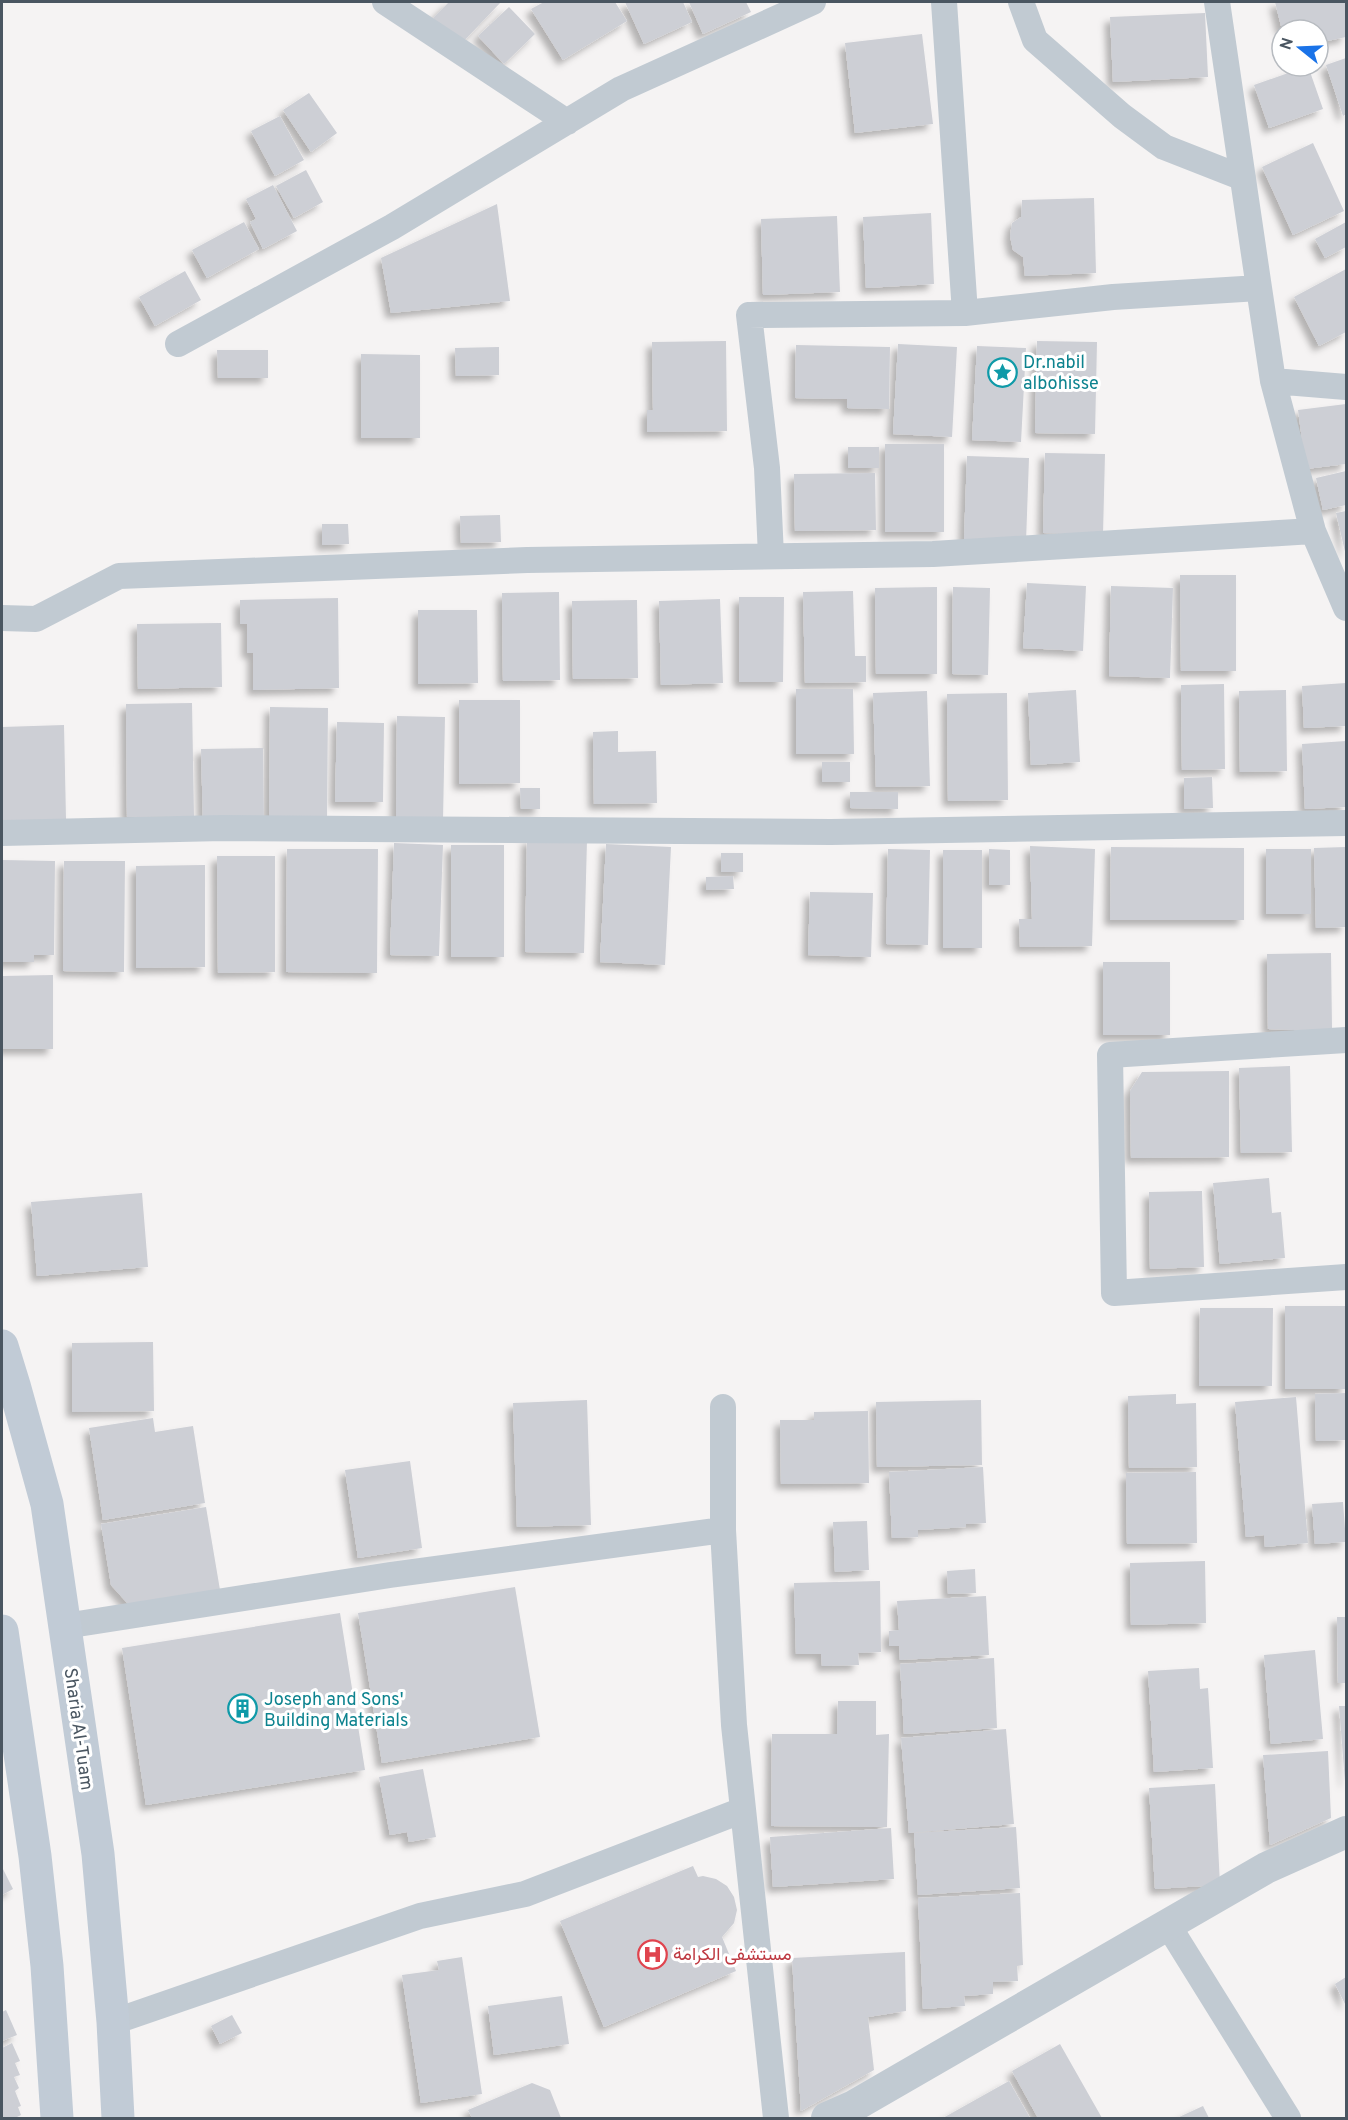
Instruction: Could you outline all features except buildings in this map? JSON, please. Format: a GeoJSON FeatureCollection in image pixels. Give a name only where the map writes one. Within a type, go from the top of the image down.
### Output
{"type":"FeatureCollection","features":[{"type":"Feature","properties":{"kind":"main road","name":"Sharia Al-Tuam"},"geometry":{"type":"LineString","coordinates":[[2,1346],[15,1385],[47,1504],[98,1854],[113,2022],[118,2118]]}},
{"type":"Feature","properties":{"kind":"main road"},"geometry":{"type":"LineString","coordinates":[[2,1631],[35,1856],[47,1966],[57,2118]]}},
{"type":"Feature","properties":{"kind":"street"},"geometry":{"type":"LineString","coordinates":[[385,2],[567,122]]}},
{"type":"Feature","properties":{"kind":"street"},"geometry":{"type":"LineString","coordinates":[[178,344],[392,227],[621,89],[813,2]]}},
{"type":"Feature","properties":{"kind":"street"},"geometry":{"type":"LineString","coordinates":[[944,2],[965,313]]}},
{"type":"Feature","properties":{"kind":"street"},"geometry":{"type":"LineString","coordinates":[[1022,2],[1035,40],[1122,116],[1164,147],[1243,178]]}},
{"type":"Feature","properties":{"kind":"street"},"geometry":{"type":"LineString","coordinates":[[1217,2],[1273,381],[1313,531],[1347,608]]}},
{"type":"Feature","properties":{"kind":"street"},"geometry":{"type":"LineString","coordinates":[[771,556],[766,468],[749,315],[965,313],[1113,297],[1259,288]]}},
{"type":"Feature","properties":{"kind":"street"},"geometry":{"type":"LineString","coordinates":[[1273,381],[1347,387]]}},
{"type":"Feature","properties":{"kind":"street"},"geometry":{"type":"LineString","coordinates":[[2,618],[36,619],[119,576],[527,560],[933,554],[1313,531]]}},
{"type":"Feature","properties":{"kind":"street"},"geometry":{"type":"LineString","coordinates":[[2,833],[223,828],[831,832],[1347,823]]}},
{"type":"Feature","properties":{"kind":"street"},"geometry":{"type":"LineString","coordinates":[[1347,1040],[1110,1055],[1114,1293],[1347,1277]]}},
{"type":"Feature","properties":{"kind":"street"},"geometry":{"type":"LineString","coordinates":[[723,1407],[723,1530],[734,1725],[776,2118]]}},
{"type":"Feature","properties":{"kind":"street"},"geometry":{"type":"LineString","coordinates":[[65,1626],[390,1575],[723,1530]]}},
{"type":"Feature","properties":{"kind":"street"},"geometry":{"type":"LineString","coordinates":[[113,2022],[420,1916],[525,1894],[743,1810]]}},
{"type":"Feature","properties":{"kind":"street"},"geometry":{"type":"LineString","coordinates":[[827,2118],[852,2107],[1266,1868],[1347,1832]]}},
{"type":"Feature","properties":{"kind":"street"},"geometry":{"type":"LineString","coordinates":[[1168,1925],[1288,2118]]}},
{"type":"Feature","properties":{"kind":"place","name":"Dr.nabil albohisse"},"geometry":{"type":"Point","coordinates":[1002,372]}},
{"type":"Feature","properties":{"kind":"place","name":"Joseph and Sons' Building Materials"},"geometry":{"type":"Point","coordinates":[243,1709]}},
{"type":"Feature","properties":{"kind":"place","name":"مستشفى الكرامة"},"geometry":{"type":"Point","coordinates":[652,1954]}}]}
